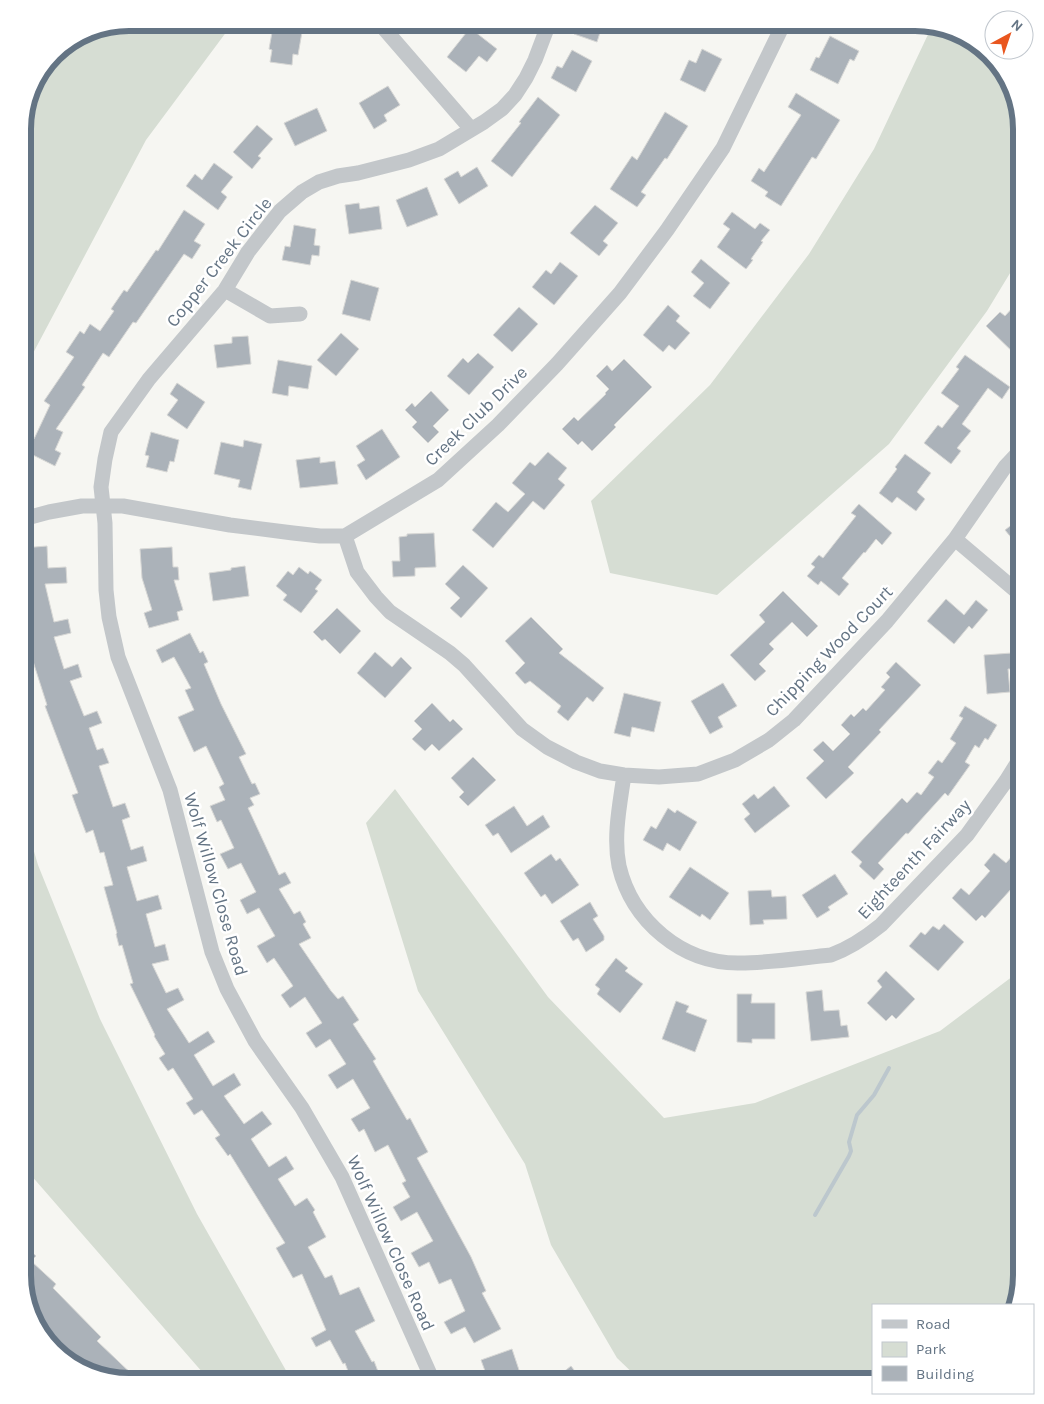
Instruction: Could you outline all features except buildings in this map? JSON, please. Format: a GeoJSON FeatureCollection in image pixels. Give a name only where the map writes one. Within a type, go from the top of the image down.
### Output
{"type":"FeatureCollection","features":[{"type":"Feature","properties":{"kind":"street"},"geometry":{"type":"LineString","coordinates":[[386,31],[471,129]]}},
{"type":"Feature","properties":{"kind":"street","name":"Copper Creek Circle"},"geometry":{"type":"LineString","coordinates":[[103,505],[102,487],[105,459],[111,432],[149,379],[225,290],[248,252],[280,211],[302,192],[319,182],[338,176],[358,173],[439,149],[502,109],[515,95],[535,60],[545,31]]}},
{"type":"Feature","properties":{"kind":"street","name":"Creek Club Drive"},"geometry":{"type":"LineString","coordinates":[[345,536],[438,480],[498,425],[557,364],[620,292],[667,230],[723,148],[780,31]]}},
{"type":"Feature","properties":{"kind":"street"},"geometry":{"type":"LineString","coordinates":[[225,290],[270,316],[300,314]]}},
{"type":"Feature","properties":{"kind":"street","name":"Chipping Wood Court"},"geometry":{"type":"LineString","coordinates":[[345,536],[357,572],[390,612],[450,653],[464,665],[522,729],[547,747],[576,762],[600,771],[624,775],[659,777],[698,774],[735,760],[769,740],[794,720],[888,621],[955,539],[1005,467],[1013,459]]}},
{"type":"Feature","properties":{"kind":"street","name":"Wolf Willow Close Road"},"geometry":{"type":"LineString","coordinates":[[103,505],[106,590],[113,637],[122,666],[170,790],[212,952],[235,1007],[255,1041],[302,1108],[342,1177],[429,1373]]}},
{"type":"Feature","properties":{"kind":"street"},"geometry":{"type":"LineString","coordinates":[[31,517],[82,506],[123,506],[293,534],[345,536]]}},
{"type":"Feature","properties":{"kind":"street"},"geometry":{"type":"LineString","coordinates":[[955,539],[1013,587]]}},
{"type":"Feature","properties":{"kind":"street","name":"Eighteenth Fairway"},"geometry":{"type":"LineString","coordinates":[[624,775],[618,823],[619,865],[626,887],[637,909],[667,940],[683,950],[702,958],[739,964],[831,955],[865,938],[880,925],[967,835],[1013,770]]}},
{"type":"Feature","properties":{"kind":"green space"},"geometry":{"type":"Polygon","coordinates":[[[123,31],[227,31],[146,140],[31,357],[31,123],[41,86],[60,60],[80,44],[98,36],[123,31]]]}},
{"type":"Feature","properties":{"kind":"green space"},"geometry":{"type":"Polygon","coordinates":[[[929,32],[946,36],[964,44],[984,60],[1003,86],[1008,98],[1013,129],[1013,268],[987,311],[889,444],[717,595],[610,573],[591,501],[710,385],[809,254],[874,149],[929,32]]]}},
{"type":"Feature","properties":{"kind":"green space"},"geometry":{"type":"Polygon","coordinates":[[[395,789],[548,997],[664,1118],[755,1103],[940,1031],[1013,976],[1013,1275],[1008,1304],[872,1304],[872,1373],[633,1373],[617,1358],[551,1245],[525,1164],[418,991],[366,823],[395,789]]]}},
{"type":"Feature","properties":{"kind":"green space"},"geometry":{"type":"Polygon","coordinates":[[[31,841],[38,865],[100,1019],[197,1214],[287,1373],[203,1373],[31,1175],[31,841]]]}},
{"type":"Feature","properties":{"kind":"waterway"},"geometry":{"type":"LineString","coordinates":[[815,1215],[849,1156],[851,1151],[849,1142],[857,1115],[874,1095],[889,1068]]}}]}
